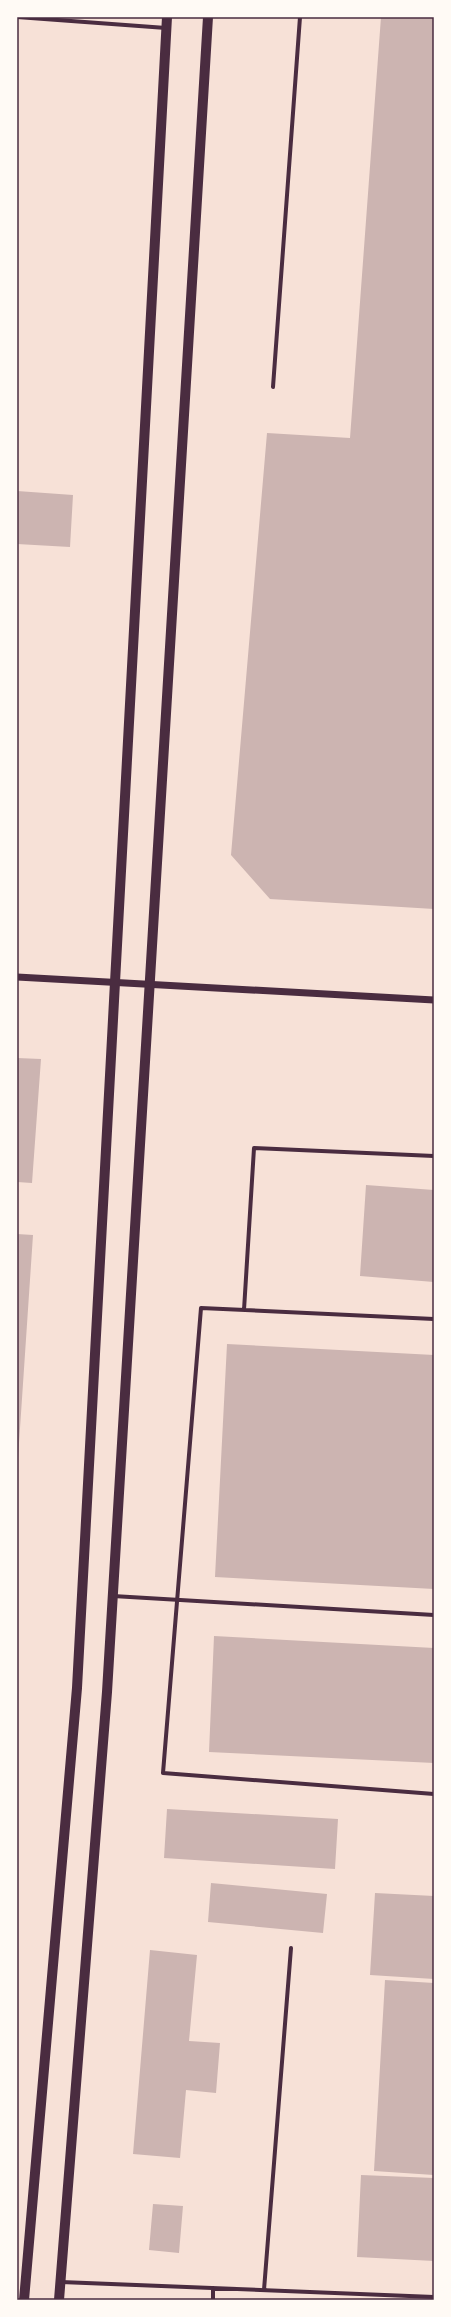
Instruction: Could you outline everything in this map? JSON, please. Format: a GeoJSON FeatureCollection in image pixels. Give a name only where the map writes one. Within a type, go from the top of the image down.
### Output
{"type":"FeatureCollection","features":[{"type":"Feature","properties":{"kind":"main road"},"geometry":{"type":"LineString","coordinates":[[24,2300],[77,1688],[167,17]]}},
{"type":"Feature","properties":{"kind":"main road"},"geometry":{"type":"LineString","coordinates":[[59,2300],[112,1596],[208,17]]}},
{"type":"Feature","properties":{"kind":"street"},"geometry":{"type":"LineString","coordinates":[[17,17],[166,28]]}},
{"type":"Feature","properties":{"kind":"street"},"geometry":{"type":"LineString","coordinates":[[273,387],[300,17]]}},
{"type":"Feature","properties":{"kind":"street"},"geometry":{"type":"LineString","coordinates":[[17,977],[149,986],[434,1000]]}},
{"type":"Feature","properties":{"kind":"street"},"geometry":{"type":"LineString","coordinates":[[244,1310],[254,1148],[434,1156]]}},
{"type":"Feature","properties":{"kind":"street"},"geometry":{"type":"LineString","coordinates":[[434,1320],[201,1308],[163,1773],[434,1794]]}},
{"type":"Feature","properties":{"kind":"street"},"geometry":{"type":"LineString","coordinates":[[112,1596],[434,1615]]}},
{"type":"Feature","properties":{"kind":"street"},"geometry":{"type":"LineString","coordinates":[[264,2290],[291,1948]]}},
{"type":"Feature","properties":{"kind":"street"},"geometry":{"type":"LineString","coordinates":[[60,2282],[434,2297]]}},
{"type":"Feature","properties":{"kind":"street"},"geometry":{"type":"LineString","coordinates":[[213,2288],[213,2300]]}},
{"type":"Feature","properties":{"kind":"building"},"geometry":{"type":"Polygon","coordinates":[[[381,17],[434,17],[434,909],[270,899],[231,855],[267,433],[350,438],[381,17]]]}},
{"type":"Feature","properties":{"kind":"building"},"geometry":{"type":"Polygon","coordinates":[[[17,491],[73,495],[70,547],[17,544],[17,491]]]}},
{"type":"Feature","properties":{"kind":"building"},"geometry":{"type":"Polygon","coordinates":[[[17,1058],[41,1059],[32,1183],[17,1182],[17,1058]]]}},
{"type":"Feature","properties":{"kind":"building"},"geometry":{"type":"Polygon","coordinates":[[[366,1185],[434,1190],[434,1282],[360,1276],[366,1185]]]}},
{"type":"Feature","properties":{"kind":"building"},"geometry":{"type":"Polygon","coordinates":[[[17,1234],[33,1235],[18,1458],[17,1458],[17,1234]]]}},
{"type":"Feature","properties":{"kind":"building"},"geometry":{"type":"Polygon","coordinates":[[[227,1344],[434,1355],[434,1589],[215,1577],[227,1344]]]}},
{"type":"Feature","properties":{"kind":"building"},"geometry":{"type":"Polygon","coordinates":[[[214,1636],[434,1648],[434,1763],[209,1752],[214,1636]]]}},
{"type":"Feature","properties":{"kind":"building"},"geometry":{"type":"Polygon","coordinates":[[[167,1809],[338,1819],[335,1869],[164,1858],[167,1809]]]}},
{"type":"Feature","properties":{"kind":"building"},"geometry":{"type":"Polygon","coordinates":[[[211,1883],[327,1894],[323,1933],[208,1922],[211,1883]]]}},
{"type":"Feature","properties":{"kind":"building"},"geometry":{"type":"Polygon","coordinates":[[[375,1893],[434,1896],[434,1979],[370,1975],[375,1893]]]}},
{"type":"Feature","properties":{"kind":"building"},"geometry":{"type":"Polygon","coordinates":[[[150,1950],[197,1955],[189,2041],[220,2043],[216,2093],[186,2090],[180,2158],[133,2154],[150,1950]]]}},
{"type":"Feature","properties":{"kind":"building"},"geometry":{"type":"Polygon","coordinates":[[[385,1980],[434,1983],[434,2175],[374,2171],[385,1980]]]}},
{"type":"Feature","properties":{"kind":"building"},"geometry":{"type":"Polygon","coordinates":[[[361,2175],[434,2178],[434,2261],[357,2257],[361,2175]]]}},
{"type":"Feature","properties":{"kind":"building"},"geometry":{"type":"Polygon","coordinates":[[[153,2204],[183,2206],[179,2253],[149,2250],[153,2204]]]}}]}
